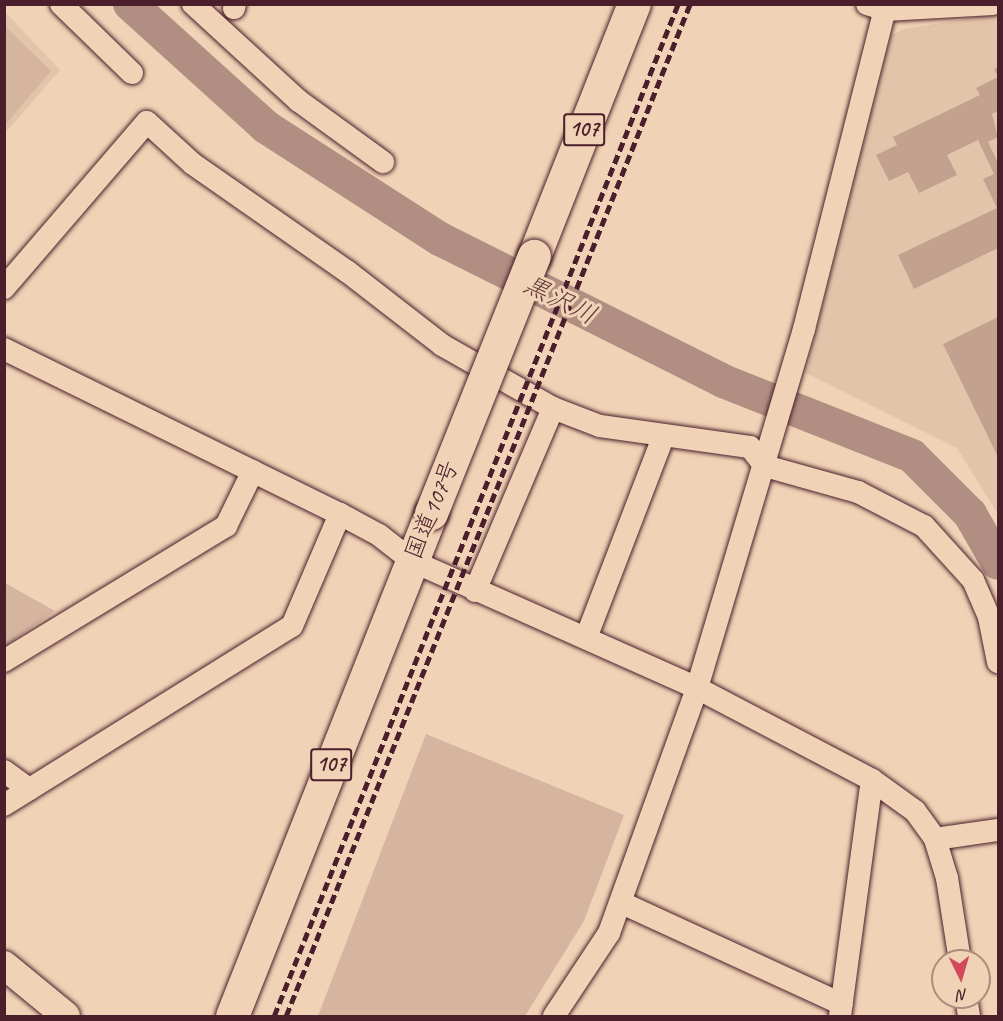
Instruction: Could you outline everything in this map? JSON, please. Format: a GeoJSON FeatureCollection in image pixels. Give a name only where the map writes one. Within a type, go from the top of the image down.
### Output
{"type":"FeatureCollection","features":[{"type":"Feature","properties":{"kind":"highway","name":"国道107号"},"geometry":{"type":"LineString","coordinates":[[232,1017],[634,4]]}},
{"type":"Feature","properties":{"kind":"street"},"geometry":{"type":"LineString","coordinates":[[61,4],[132,73]]}},
{"type":"Feature","properties":{"kind":"street"},"geometry":{"type":"LineString","coordinates":[[193,4],[299,101],[383,162]]}},
{"type":"Feature","properties":{"kind":"street"},"geometry":{"type":"LineString","coordinates":[[554,1017],[609,933],[622,903],[697,688],[792,369],[880,6],[993,4]]}},
{"type":"Feature","properties":{"kind":"street"},"geometry":{"type":"LineString","coordinates":[[4,288],[147,122],[193,164],[348,272],[442,345],[553,408],[600,426],[663,438],[750,447],[767,458],[858,492],[924,526],[973,580],[989,617],[999,662]]}},
{"type":"Feature","properties":{"kind":"street"},"geometry":{"type":"LineString","coordinates":[[4,349],[340,514],[379,535],[412,561],[697,688],[872,780],[915,811],[935,839],[947,878],[958,949]]}},
{"type":"Feature","properties":{"kind":"street"},"geometry":{"type":"LineString","coordinates":[[475,591],[553,408]]}},
{"type":"Feature","properties":{"kind":"street"},"geometry":{"type":"LineString","coordinates":[[586,638],[663,438]]}},
{"type":"Feature","properties":{"kind":"street"},"geometry":{"type":"LineString","coordinates":[[4,661],[226,526],[253,471]]}},
{"type":"Feature","properties":{"kind":"street"},"geometry":{"type":"LineString","coordinates":[[4,805],[292,626],[340,514]]}},
{"type":"Feature","properties":{"kind":"street"},"geometry":{"type":"LineString","coordinates":[[4,771],[29,789]]}},
{"type":"Feature","properties":{"kind":"street"},"geometry":{"type":"LineString","coordinates":[[622,903],[841,1010],[872,780]]}},
{"type":"Feature","properties":{"kind":"street"},"geometry":{"type":"LineString","coordinates":[[935,839],[999,830]]}},
{"type":"Feature","properties":{"kind":"street"},"geometry":{"type":"LineString","coordinates":[[4,965],[61,1015]]}},
{"type":"Feature","properties":{"kind":"shaded area"},"geometry":{"type":"Polygon","coordinates":[[[5,12],[60,70],[5,133],[5,12]]]}},
{"type":"Feature","properties":{"kind":"shaded area"},"geometry":{"type":"Polygon","coordinates":[[[998,14],[998,514],[957,448],[806,373],[891,35],[904,29],[998,14]]]}},
{"type":"Feature","properties":{"kind":"shaded area"},"geometry":{"type":"Polygon","coordinates":[[[5,26],[51,71],[5,125],[5,26]]]}},
{"type":"Feature","properties":{"kind":"shaded area"},"geometry":{"type":"Polygon","coordinates":[[[5,583],[55,611],[5,646],[5,583]]]}},
{"type":"Feature","properties":{"kind":"shaded area"},"geometry":{"type":"Polygon","coordinates":[[[426,734],[624,815],[584,921],[525,1016],[318,1016],[426,734]]]}},
{"type":"Feature","properties":{"kind":"building"},"geometry":{"type":"Polygon","coordinates":[[[998,77],[998,111],[992,114],[998,137],[988,142],[998,163],[998,248],[914,289],[898,255],[997,208],[983,179],[994,174],[978,140],[947,155],[957,175],[919,193],[908,172],[889,181],[876,155],[897,145],[893,137],[980,95],[976,88],[998,77]]]}},
{"type":"Feature","properties":{"kind":"building"},"geometry":{"type":"Polygon","coordinates":[[[998,317],[998,457],[943,344],[998,317]]]}},
{"type":"Feature","properties":{"kind":"waterway","name":"黒沢川"},"geometry":{"type":"LineString","coordinates":[[130,4],[266,127],[440,239],[723,381],[912,456],[970,514],[998,563]]}},
{"type":"Feature","properties":{"kind":"railway"},"geometry":{"type":"LineString","coordinates":[[274,1016],[678,4]]}},
{"type":"Feature","properties":{"kind":"railway"},"geometry":{"type":"LineString","coordinates":[[286,1016],[690,4]]}}]}
